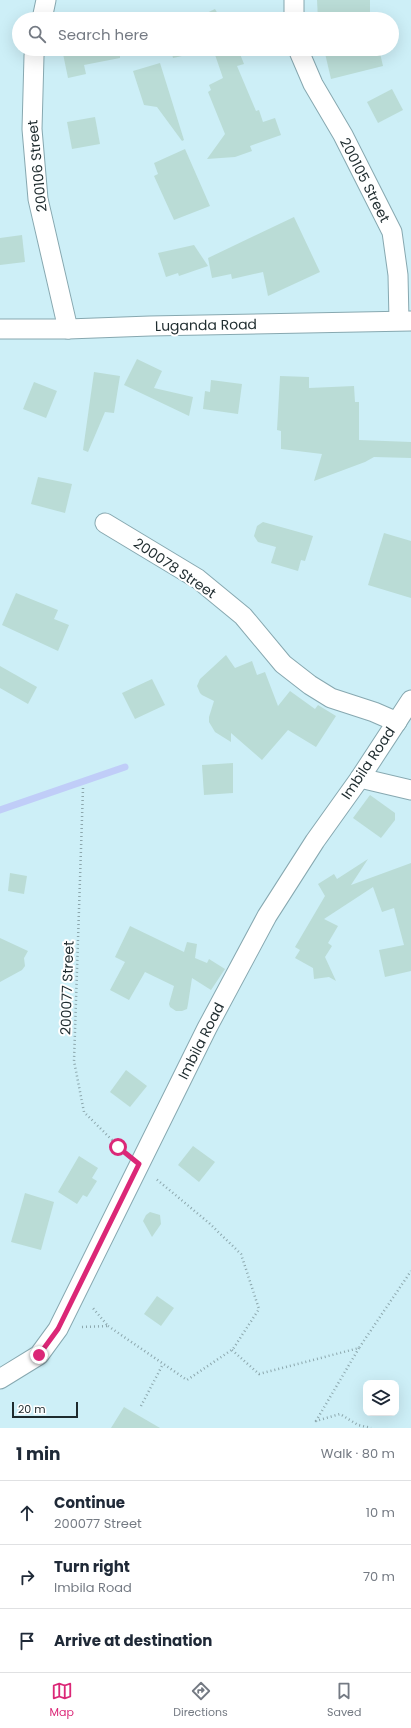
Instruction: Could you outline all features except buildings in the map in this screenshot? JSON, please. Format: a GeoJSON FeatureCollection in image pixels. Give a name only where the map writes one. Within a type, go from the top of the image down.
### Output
{"type":"FeatureCollection","features":[{"type":"Feature","properties":{"kind":"street"},"geometry":{"type":"LineString","coordinates":[[43,12],[46,0]]}},
{"type":"Feature","properties":{"kind":"street"},"geometry":{"type":"LineString","coordinates":[[294,0],[294,12]]}},
{"type":"Feature","properties":{"kind":"street","name":"200106 Street"},"geometry":{"type":"LineString","coordinates":[[34,56],[32,129],[38,199],[55,266],[68,329]]}},
{"type":"Feature","properties":{"kind":"street","name":"200105 Street"},"geometry":{"type":"LineString","coordinates":[[301,56],[313,84],[343,135],[392,232],[405,320]]}},
{"type":"Feature","properties":{"kind":"street","name":"Luganda Road"},"geometry":{"type":"LineString","coordinates":[[0,329],[68,329],[405,320]]}},
{"type":"Feature","properties":{"kind":"street","name":"200078 Street"},"geometry":{"type":"LineString","coordinates":[[106,523],[198,579],[243,616],[284,664],[310,685],[331,698],[374,712],[397,722]]}},
{"type":"Feature","properties":{"kind":"street","name":"Imbila Road"},"geometry":{"type":"LineString","coordinates":[[0,1379],[39,1355],[58,1329],[207,1028],[267,916],[315,841],[360,778],[411,700]]}},
{"type":"Feature","properties":{"kind":"street"},"geometry":{"type":"LineString","coordinates":[[360,778],[411,790]]}},
{"type":"Feature","properties":{"kind":"path","name":"200077 Street"},"geometry":{"type":"LineString","coordinates":[[83,788],[74,1061],[84,1112],[118,1147],[209,1223],[241,1254],[259,1309],[232,1350]]}},
{"type":"Feature","properties":{"kind":"path"},"geometry":{"type":"LineString","coordinates":[[371,1428],[357,1427],[340,1414],[316,1421],[359,1348],[411,1271]]}},
{"type":"Feature","properties":{"kind":"path"},"geometry":{"type":"LineString","coordinates":[[108,1326],[187,1380],[232,1350],[259,1374],[359,1348]]}},
{"type":"Feature","properties":{"kind":"path"},"geometry":{"type":"LineString","coordinates":[[141,1406],[163,1364]]}},
{"type":"Feature","properties":{"kind":"waterway"},"geometry":{"type":"LineString","coordinates":[[0,810],[125,767]]}},
{"type":"Feature","properties":{"kind":"route"},"geometry":{"type":"LineString","coordinates":[[39,1355],[58,1329],[139,1164],[118,1147]]}}]}
